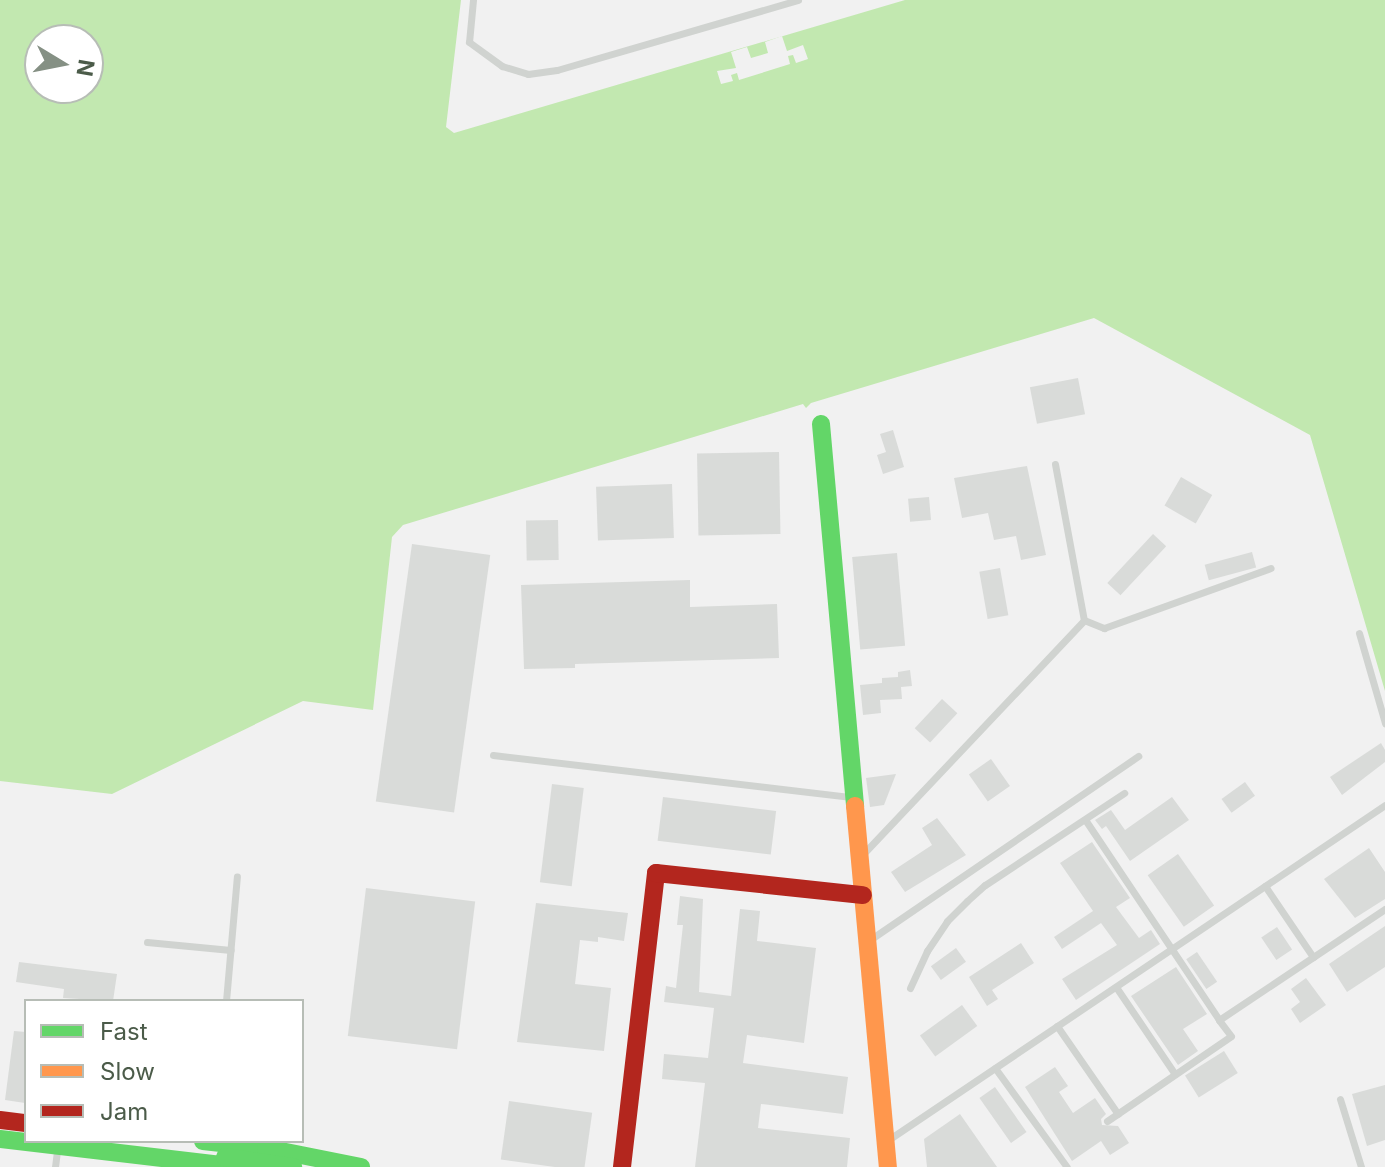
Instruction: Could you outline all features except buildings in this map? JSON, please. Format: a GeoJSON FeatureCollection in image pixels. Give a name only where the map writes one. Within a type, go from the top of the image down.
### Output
{"type":"FeatureCollection","features":[{"type":"Feature","properties":{"kind":"main road"},"geometry":{"type":"LineString","coordinates":[[821,424],[888,1167]]}},
{"type":"Feature","properties":{"kind":"main road"},"geometry":{"type":"LineString","coordinates":[[622,1167],[656,873],[863,895]]}},
{"type":"Feature","properties":{"kind":"main road"},"geometry":{"type":"LineString","coordinates":[[0,1120],[24,1123]]}},
{"type":"Feature","properties":{"kind":"main road"},"geometry":{"type":"LineString","coordinates":[[0,1139],[24,1137]]}},
{"type":"Feature","properties":{"kind":"main road"},"geometry":{"type":"LineString","coordinates":[[0,1139],[24,1142]]}},
{"type":"Feature","properties":{"kind":"main road"},"geometry":{"type":"LineString","coordinates":[[0,1139],[24,1142]]}},
{"type":"Feature","properties":{"kind":"main road"},"geometry":{"type":"LineString","coordinates":[[27,1143],[192,1167]]}},
{"type":"Feature","properties":{"kind":"main road"},"geometry":{"type":"LineString","coordinates":[[34,1143],[240,1167]]}},
{"type":"Feature","properties":{"kind":"main road"},"geometry":{"type":"LineString","coordinates":[[80,1143],[257,1160],[293,1167]]}},
{"type":"Feature","properties":{"kind":"main road"},"geometry":{"type":"LineString","coordinates":[[223,1143],[361,1167]]}},
{"type":"Feature","properties":{"kind":"lane"},"geometry":{"type":"LineString","coordinates":[[473,0],[469,42],[502,66],[528,74],[557,70],[798,0]]}},
{"type":"Feature","properties":{"kind":"lane"},"geometry":{"type":"LineString","coordinates":[[1055,464],[1084,620]]}},
{"type":"Feature","properties":{"kind":"lane"},"geometry":{"type":"LineString","coordinates":[[1084,620],[1104,628],[1271,568]]}},
{"type":"Feature","properties":{"kind":"lane"},"geometry":{"type":"LineString","coordinates":[[860,858],[1084,620]]}},
{"type":"Feature","properties":{"kind":"lane"},"geometry":{"type":"LineString","coordinates":[[1359,633],[1385,723]]}},
{"type":"Feature","properties":{"kind":"lane"},"geometry":{"type":"LineString","coordinates":[[493,755],[854,797]]}},
{"type":"Feature","properties":{"kind":"lane"},"geometry":{"type":"LineString","coordinates":[[869,940],[1138,756]]}},
{"type":"Feature","properties":{"kind":"lane"},"geometry":{"type":"LineString","coordinates":[[910,988],[927,951],[947,921],[967,901],[985,885],[1124,793]]}},
{"type":"Feature","properties":{"kind":"lane"},"geometry":{"type":"LineString","coordinates":[[886,1142],[1385,805]]}},
{"type":"Feature","properties":{"kind":"lane"},"geometry":{"type":"LineString","coordinates":[[1086,821],[1231,1036],[1107,1121]]}},
{"type":"Feature","properties":{"kind":"lane"},"geometry":{"type":"LineString","coordinates":[[226,999],[237,876]]}},
{"type":"Feature","properties":{"kind":"lane"},"geometry":{"type":"LineString","coordinates":[[1265,886],[1313,957]]}},
{"type":"Feature","properties":{"kind":"lane"},"geometry":{"type":"LineString","coordinates":[[1219,1020],[1385,909]]}},
{"type":"Feature","properties":{"kind":"lane"},"geometry":{"type":"LineString","coordinates":[[147,942],[231,950]]}},
{"type":"Feature","properties":{"kind":"lane"},"geometry":{"type":"LineString","coordinates":[[1116,987],[1175,1074]]}},
{"type":"Feature","properties":{"kind":"lane"},"geometry":{"type":"LineString","coordinates":[[1057,1026],[1118,1114]]}},
{"type":"Feature","properties":{"kind":"lane"},"geometry":{"type":"LineString","coordinates":[[995,1068],[1067,1167]]}},
{"type":"Feature","properties":{"kind":"lane"},"geometry":{"type":"LineString","coordinates":[[1340,1099],[1361,1167]]}},
{"type":"Feature","properties":{"kind":"lane"},"geometry":{"type":"LineString","coordinates":[[55,1167],[59,1143]]}},
{"type":"Feature","properties":{"kind":"shaded area"},"geometry":{"type":"Polygon","coordinates":[[[0,0],[461,0],[446,127],[454,133],[905,0],[1385,0],[1385,691],[1310,435],[1094,318],[811,403],[806,408],[803,404],[403,525],[392,537],[373,710],[303,701],[112,794],[0,781],[0,0]]]}},
{"type":"Feature","properties":{"kind":"pier"},"geometry":{"type":"Polygon","coordinates":[[[782,36],[787,51],[803,45],[808,59],[796,63],[793,55],[788,56],[790,64],[739,80],[737,73],[731,75],[733,81],[721,84],[717,71],[736,68],[731,52],[747,47],[751,58],[768,53],[765,42],[782,36]]]}},
{"type":"Feature","properties":{"kind":"traffic: fast"},"geometry":{"type":"LineString","coordinates":[[821,424],[855,806]]}},
{"type":"Feature","properties":{"kind":"traffic: fast"},"geometry":{"type":"LineString","coordinates":[[0,1139],[24,1142]]}},
{"type":"Feature","properties":{"kind":"traffic: fast"},"geometry":{"type":"LineString","coordinates":[[34,1143],[240,1167]]}},
{"type":"Feature","properties":{"kind":"traffic: fast"},"geometry":{"type":"LineString","coordinates":[[221,1143],[266,1148],[361,1167]]}},
{"type":"Feature","properties":{"kind":"traffic: fast"},"geometry":{"type":"LineString","coordinates":[[225,1157],[293,1167]]}},
{"type":"Feature","properties":{"kind":"traffic: slow"},"geometry":{"type":"LineString","coordinates":[[855,806],[888,1167]]}},
{"type":"Feature","properties":{"kind":"traffic: jam"},"geometry":{"type":"LineString","coordinates":[[622,1167],[656,873],[863,895]]}},
{"type":"Feature","properties":{"kind":"traffic: jam"},"geometry":{"type":"LineString","coordinates":[[0,1120],[24,1123]]}}]}
